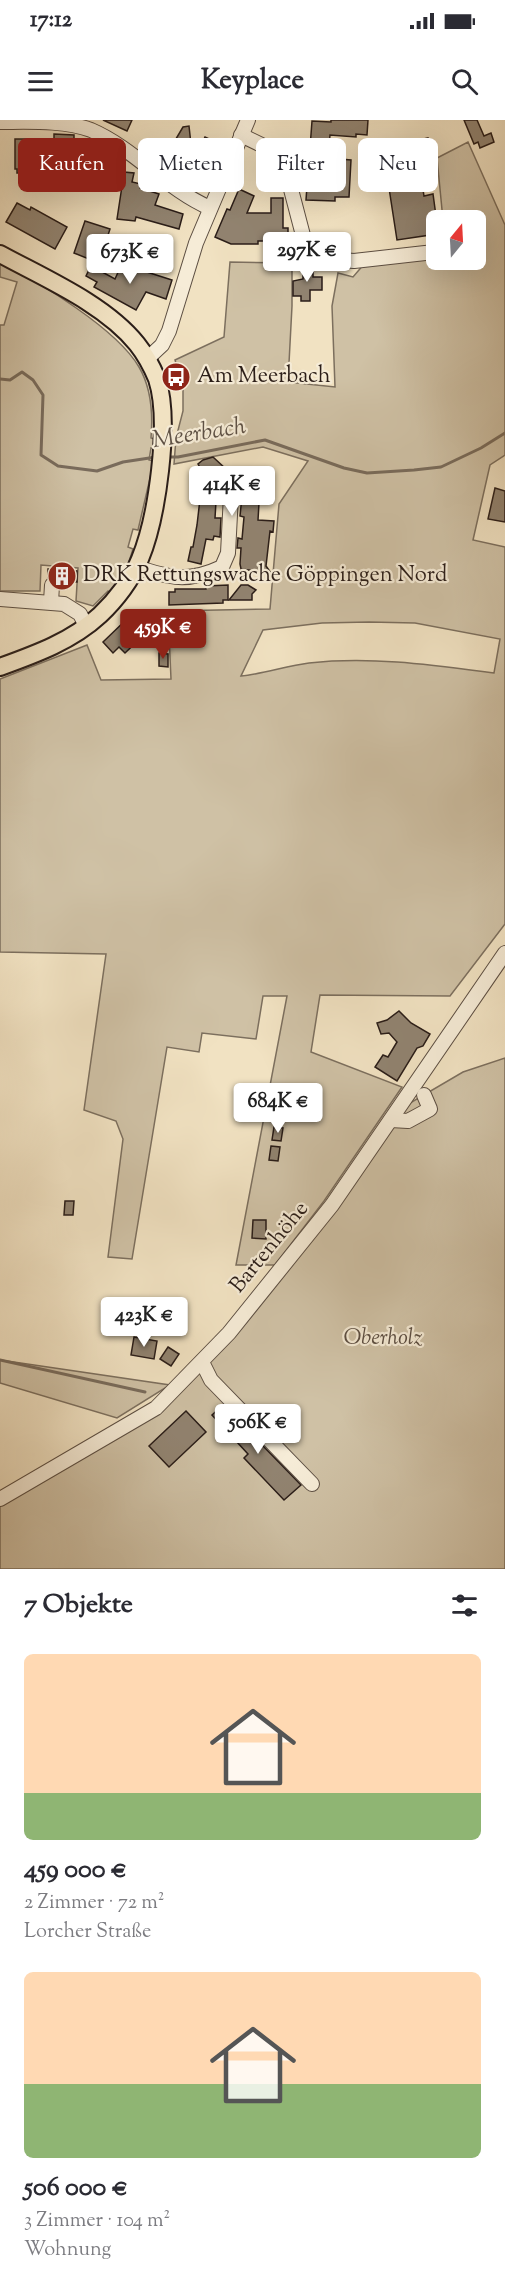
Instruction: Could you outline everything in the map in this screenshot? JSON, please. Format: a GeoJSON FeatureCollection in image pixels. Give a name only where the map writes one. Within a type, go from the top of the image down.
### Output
{"type":"FeatureCollection","features":[{"type":"Feature","properties":{"kind":"main road"},"geometry":{"type":"LineString","coordinates":[[0,254],[92,306],[129,335],[147,359],[156,379],[163,414],[158,475],[147,538],[136,567],[117,597],[86,626],[48,649],[0,667]]}},
{"type":"Feature","properties":{"kind":"street"},"geometry":{"type":"LineString","coordinates":[[147,359],[162,345],[169,331],[196,243],[248,120]]}},
{"type":"Feature","properties":{"kind":"street"},"geometry":{"type":"LineString","coordinates":[[0,122],[93,125],[187,196],[210,208]]}},
{"type":"Feature","properties":{"kind":"street"},"geometry":{"type":"LineString","coordinates":[[241,135],[282,155],[305,243],[330,260],[354,261],[426,253]]}},
{"type":"Feature","properties":{"kind":"street"},"geometry":{"type":"LineString","coordinates":[[136,567],[170,578],[204,575],[222,567],[228,553],[231,495]]}},
{"type":"Feature","properties":{"kind":"street"},"geometry":{"type":"LineString","coordinates":[[51,602],[52,585]]}},
{"type":"Feature","properties":{"kind":"street"},"geometry":{"type":"LineString","coordinates":[[0,599],[51,602],[72,608],[80,615],[86,626]]}},
{"type":"Feature","properties":{"kind":"street","name":"Bartenhöhe"},"geometry":{"type":"LineString","coordinates":[[0,1499],[156,1408],[229,1334],[332,1205],[505,953]]}},
{"type":"Feature","properties":{"kind":"street"},"geometry":{"type":"LineString","coordinates":[[391,1120],[408,1121],[430,1109],[424,1095]]}},
{"type":"Feature","properties":{"kind":"street"},"geometry":{"type":"LineString","coordinates":[[202,1362],[211,1380],[312,1484]]}},
{"type":"Feature","properties":{"kind":"green space"},"geometry":{"type":"Polygon","coordinates":[[[468,142],[505,225],[505,455],[490,465],[473,540],[505,547],[505,924],[450,996],[320,995],[311,1052],[402,1087],[324,1201],[275,1265],[236,1265],[287,996],[263,996],[256,1039],[202,1033],[199,1052],[167,1047],[132,1259],[108,1257],[123,1139],[116,1121],[84,1110],[106,954],[0,952],[0,679],[87,645],[101,680],[171,679],[168,611],[270,609],[279,504],[308,461],[263,447],[174,464],[176,438],[183,411],[183,388],[175,360],[224,337],[230,262],[292,263],[288,382],[335,387],[332,306],[338,273],[353,277],[365,263],[426,255],[426,270],[486,270],[486,210],[442,210],[438,157],[468,142]],[[322,623],[263,630],[241,676],[309,663],[355,660],[402,662],[494,673],[500,639],[415,623],[322,623]]]}},
{"type":"Feature","properties":{"kind":"green space"},"geometry":{"type":"Polygon","coordinates":[[[0,262],[55,294],[96,322],[128,352],[139,367],[147,384],[152,411],[151,438],[155,439],[155,449],[151,448],[149,460],[154,461],[138,530],[133,529],[128,547],[133,549],[126,571],[110,593],[108,591],[93,606],[76,601],[78,568],[41,565],[40,591],[0,591],[0,325],[4,325],[17,282],[0,277],[0,262]]]}},
{"type":"Feature","properties":{"kind":"green space","name":"Oberholz"},"geometry":{"type":"Polygon","coordinates":[[[505,1058],[505,1569],[0,1569],[0,1500],[117,1434],[218,1351],[398,1110],[463,1072],[505,1058]]]}},
{"type":"Feature","properties":{"kind":"green space"},"geometry":{"type":"Polygon","coordinates":[[[0,1360],[170,1385],[117,1418],[0,1383],[0,1360]]]}},
{"type":"Feature","properties":{"kind":"building"},"geometry":{"type":"Polygon","coordinates":[[[103,120],[132,120],[127,131],[103,120]]]}},
{"type":"Feature","properties":{"kind":"building"},"geometry":{"type":"Polygon","coordinates":[[[331,120],[368,120],[367,135],[356,134],[356,137],[330,135],[330,138],[311,138],[312,121],[331,122],[331,120]]]}},
{"type":"Feature","properties":{"kind":"building"},"geometry":{"type":"Polygon","coordinates":[[[464,120],[477,120],[484,136],[491,133],[494,142],[480,148],[478,142],[474,144],[464,120]]]}},
{"type":"Feature","properties":{"kind":"building"},"geometry":{"type":"Polygon","coordinates":[[[189,126],[190,138],[176,138],[183,127],[189,126]]]}},
{"type":"Feature","properties":{"kind":"building"},"geometry":{"type":"Polygon","coordinates":[[[54,134],[74,135],[74,138],[54,138],[54,134]]]}},
{"type":"Feature","properties":{"kind":"building"},"geometry":{"type":"Polygon","coordinates":[[[15,139],[18,139],[18,173],[15,169],[15,139]]]}},
{"type":"Feature","properties":{"kind":"building"},"geometry":{"type":"Polygon","coordinates":[[[346,160],[351,160],[349,197],[335,197],[335,201],[306,200],[307,192],[346,192],[346,160]]]}},
{"type":"Feature","properties":{"kind":"building"},"geometry":{"type":"Polygon","coordinates":[[[126,172],[134,173],[132,182],[138,183],[138,192],[159,194],[155,205],[183,214],[179,229],[136,217],[135,221],[117,219],[121,192],[126,192],[126,172]]]}},
{"type":"Feature","properties":{"kind":"building"},"geometry":{"type":"Polygon","coordinates":[[[244,191],[254,196],[247,213],[271,213],[271,198],[283,198],[283,228],[288,228],[288,243],[258,241],[258,244],[231,244],[215,237],[227,209],[230,210],[238,192],[244,191]]]}},
{"type":"Feature","properties":{"kind":"building"},"geometry":{"type":"Polygon","coordinates":[[[390,192],[423,192],[424,196],[433,194],[435,210],[426,210],[426,236],[397,240],[390,192]]]}},
{"type":"Feature","properties":{"kind":"building"},"geometry":{"type":"Polygon","coordinates":[[[17,203],[30,210],[31,207],[67,227],[55,249],[6,222],[17,203]]]}},
{"type":"Feature","properties":{"kind":"building"},"geometry":{"type":"Polygon","coordinates":[[[85,221],[110,229],[99,263],[74,253],[85,221]]]}},
{"type":"Feature","properties":{"kind":"building"},"geometry":{"type":"Polygon","coordinates":[[[303,262],[313,262],[313,277],[322,277],[322,290],[310,290],[310,301],[301,301],[301,296],[293,296],[293,281],[303,279],[303,262]]]}},
{"type":"Feature","properties":{"kind":"building"},"geometry":{"type":"Polygon","coordinates":[[[91,266],[115,279],[120,268],[129,272],[131,267],[172,280],[166,299],[146,292],[136,310],[94,287],[97,282],[86,276],[91,266]]]}},
{"type":"Feature","properties":{"kind":"building"},"geometry":{"type":"Polygon","coordinates":[[[213,457],[226,469],[253,473],[251,492],[258,492],[258,520],[274,521],[273,532],[270,531],[266,566],[271,573],[241,569],[241,548],[237,548],[238,538],[242,539],[244,517],[240,516],[243,487],[217,485],[215,518],[221,518],[220,537],[214,536],[213,540],[206,539],[201,564],[188,561],[197,525],[203,473],[198,464],[213,457]]]}},
{"type":"Feature","properties":{"kind":"building"},"geometry":{"type":"Polygon","coordinates":[[[495,488],[505,491],[505,522],[488,519],[495,488]]]}},
{"type":"Feature","properties":{"kind":"building","name":"DRK Rettungswache Göppingen Nord"},"geometry":{"type":"Polygon","coordinates":[[[48,569],[77,571],[77,582],[60,581],[53,576],[48,577],[48,569]]]}},
{"type":"Feature","properties":{"kind":"building"},"geometry":{"type":"Polygon","coordinates":[[[228,585],[228,600],[223,600],[223,603],[169,605],[169,592],[175,592],[175,589],[206,589],[206,586],[228,585]]]}},
{"type":"Feature","properties":{"kind":"building"},"geometry":{"type":"Polygon","coordinates":[[[241,585],[248,585],[256,590],[252,594],[252,600],[229,600],[241,585]]]}},
{"type":"Feature","properties":{"kind":"building"},"geometry":{"type":"Polygon","coordinates":[[[129,617],[145,634],[125,653],[119,647],[113,653],[103,642],[129,617]]]}},
{"type":"Feature","properties":{"kind":"building"},"geometry":{"type":"Polygon","coordinates":[[[159,653],[168,654],[168,667],[159,666],[159,653]]]}},
{"type":"Feature","properties":{"kind":"building"},"geometry":{"type":"Polygon","coordinates":[[[399,1011],[411,1023],[430,1034],[423,1046],[417,1048],[397,1081],[375,1067],[383,1055],[388,1057],[397,1042],[389,1033],[381,1034],[377,1023],[387,1020],[399,1011]]]}},
{"type":"Feature","properties":{"kind":"building"},"geometry":{"type":"Polygon","coordinates":[[[274,1127],[283,1128],[281,1141],[272,1140],[274,1127]]]}},
{"type":"Feature","properties":{"kind":"building"},"geometry":{"type":"Polygon","coordinates":[[[271,1146],[280,1147],[278,1161],[269,1160],[271,1146]]]}},
{"type":"Feature","properties":{"kind":"building"},"geometry":{"type":"Polygon","coordinates":[[[65,1201],[74,1201],[73,1215],[64,1215],[65,1201]]]}},
{"type":"Feature","properties":{"kind":"building"},"geometry":{"type":"Polygon","coordinates":[[[253,1220],[266,1220],[266,1239],[252,1238],[253,1220]]]}},
{"type":"Feature","properties":{"kind":"building"},"geometry":{"type":"Polygon","coordinates":[[[134,1337],[157,1341],[154,1359],[131,1355],[134,1337]]]}},
{"type":"Feature","properties":{"kind":"building"},"geometry":{"type":"Polygon","coordinates":[[[168,1347],[179,1354],[171,1366],[160,1359],[168,1347]]]}},
{"type":"Feature","properties":{"kind":"building"},"geometry":{"type":"Polygon","coordinates":[[[223,1405],[301,1485],[284,1500],[244,1458],[248,1454],[212,1415],[223,1405]]]}},
{"type":"Feature","properties":{"kind":"building"},"geometry":{"type":"Polygon","coordinates":[[[186,1411],[206,1432],[169,1467],[149,1446],[186,1411]]]}},
{"type":"Feature","properties":{"kind":"waterway","name":"Meerbach"},"geometry":{"type":"LineString","coordinates":[[0,379],[10,380],[22,372],[33,380],[43,395],[41,455],[58,466],[97,471],[123,462],[156,457]]}},
{"type":"Feature","properties":{"kind":"waterway","name":"Meerbach"},"geometry":{"type":"LineString","coordinates":[[165,457],[178,457],[265,440],[344,468],[367,473],[414,470],[441,467],[481,448],[505,433]]}},
{"type":"Feature","properties":{"kind":"waterway"},"geometry":{"type":"LineString","coordinates":[[0,1360],[145,1392]]}},
{"type":"Feature","properties":{"kind":"place","name":"Am Meerbach"},"geometry":{"type":"Point","coordinates":[176,377]}},
{"type":"Feature","properties":{"kind":"place","name":"DRK Rettungswache Göppingen Nord"},"geometry":{"type":"Point","coordinates":[62,576]}}]}
